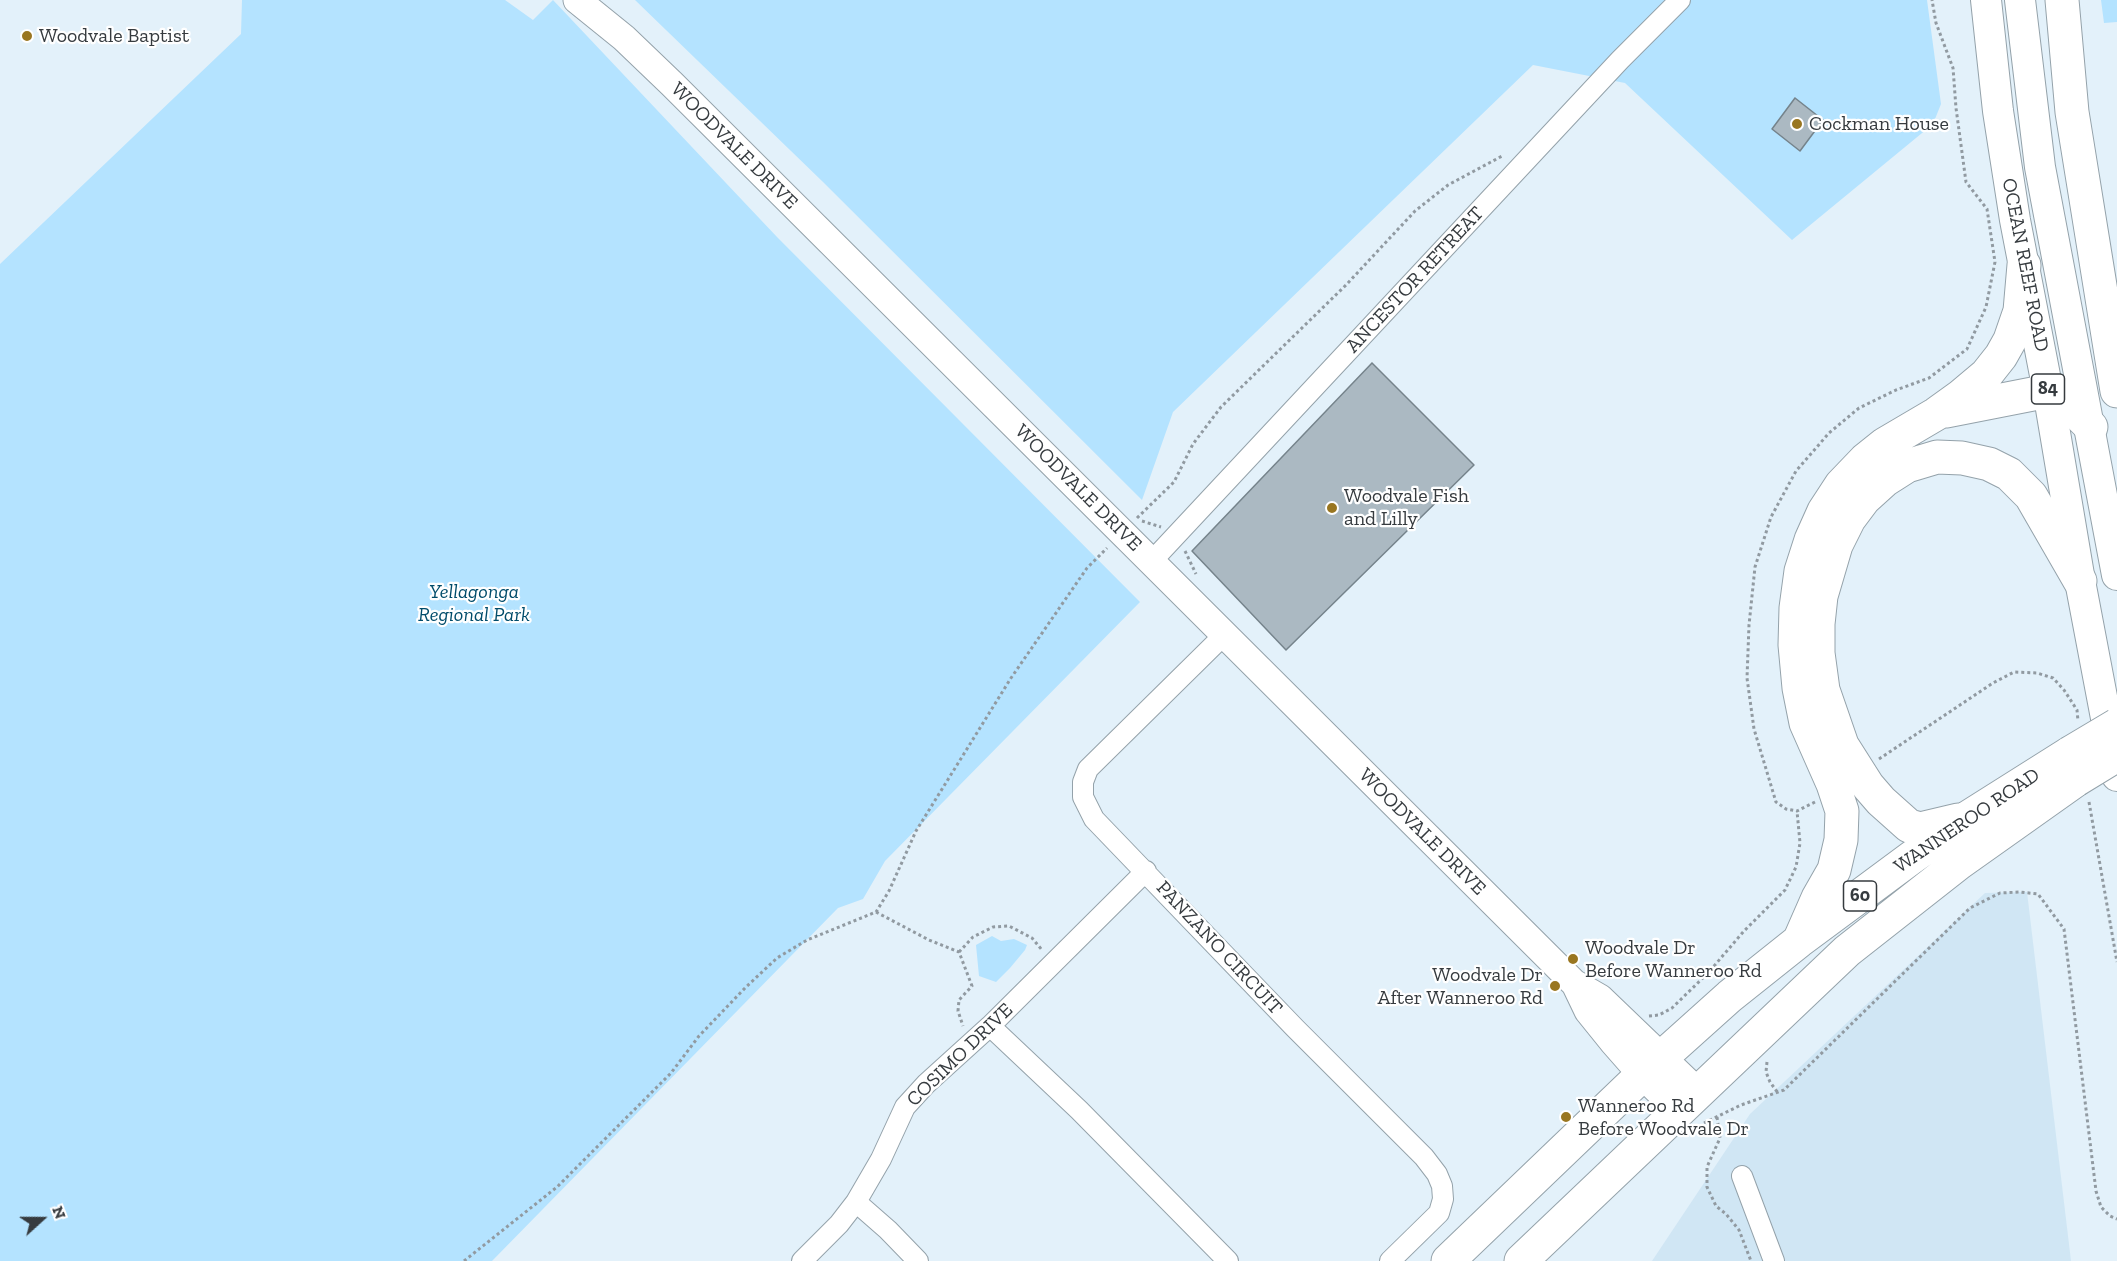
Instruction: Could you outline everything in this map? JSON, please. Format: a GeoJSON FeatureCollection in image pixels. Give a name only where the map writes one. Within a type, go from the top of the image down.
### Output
{"type":"FeatureCollection","features":[{"type":"Feature","properties":{"kind":"highway"},"geometry":{"type":"LineString","coordinates":[[2062,0],[2074,124],[2117,391]]}},
{"type":"Feature","properties":{"kind":"highway"},"geometry":{"type":"LineString","coordinates":[[1799,941],[1818,898],[1834,870],[1841,840],[1842,811],[1833,784],[1806,723],[1799,688],[1795,645],[1796,608],[1801,571],[1811,540],[1824,511],[1841,485],[1885,444],[1936,414],[1986,375],[2001,356],[2010,340],[2020,311],[2024,266]]}},
{"type":"Feature","properties":{"kind":"highway"},"geometry":{"type":"LineString","coordinates":[[1936,414],[2048,391],[2058,395],[2091,427]]}},
{"type":"Feature","properties":{"kind":"highway"},"geometry":{"type":"LineString","coordinates":[[1967,818],[1920,829],[1909,825],[1881,801],[1868,786],[1842,745],[1823,690],[1818,653],[1821,596],[1836,545],[1849,519],[1864,499],[1885,480],[1907,466],[1937,457],[1962,458],[1989,464],[2008,474],[2031,496],[2080,581]]}},
{"type":"Feature","properties":{"kind":"highway","name":"WANNEROO ROAD"},"geometry":{"type":"LineString","coordinates":[[1448,1261],[1652,1066],[1730,996],[1799,941],[1967,818],[2073,766],[2117,725]]}},
{"type":"Feature","properties":{"kind":"highway","name":"60"},"geometry":{"type":"LineString","coordinates":[[1521,1261],[1698,1106],[1846,951],[1959,863],[2073,766],[2117,755]]}},
{"type":"Feature","properties":{"kind":"main road","name":"OCEAN REEF ROAD"},"geometry":{"type":"LineString","coordinates":[[1986,0],[1998,111],[2024,266],[2117,776]]}},
{"type":"Feature","properties":{"kind":"main road","name":"OCEAN REEF ROAD"},"geometry":{"type":"LineString","coordinates":[[2020,0],[2040,167],[2091,427],[2117,575]]}},
{"type":"Feature","properties":{"kind":"street","name":"WOODVALE DRIVE"},"geometry":{"type":"LineString","coordinates":[[577,0],[624,38],[656,69],[1123,532],[1574,983],[1588,1011],[1698,1106]]}},
{"type":"Feature","properties":{"kind":"street","name":"ANCESTOR RETREAT"},"geometry":{"type":"LineString","coordinates":[[1152,561],[1620,60],[1680,0]]}},
{"type":"Feature","properties":{"kind":"street","name":"PANZANO CIRCUIT"},"geometry":{"type":"LineString","coordinates":[[1224,635],[1098,757],[1088,769],[1083,782],[1083,797],[1094,819],[1295,1028],[1424,1157],[1437,1174],[1442,1186],[1443,1199],[1438,1213],[1390,1261]]}},
{"type":"Feature","properties":{"kind":"street","name":"COSIMO DRIVE"},"geometry":{"type":"LineString","coordinates":[[802,1261],[839,1224],[856,1202],[881,1159],[905,1107],[982,1025],[1146,871]]}},
{"type":"Feature","properties":{"kind":"street"},"geometry":{"type":"LineString","coordinates":[[982,1025],[1079,1110],[1228,1261]]}},
{"type":"Feature","properties":{"kind":"street"},"geometry":{"type":"LineString","coordinates":[[1742,1176],[1774,1261]]}},
{"type":"Feature","properties":{"kind":"street"},"geometry":{"type":"LineString","coordinates":[[856,1202],[918,1261]]}},
{"type":"Feature","properties":{"kind":"path"},"geometry":{"type":"LineString","coordinates":[[1820,799],[1797,811],[1786,809],[1776,802],[1754,729],[1748,678],[1749,625],[1755,567],[1771,517],[1796,471],[1829,433],[1859,408],[1896,390],[1929,378],[1967,349],[1986,307],[1995,262],[1987,209],[1966,182],[1953,68],[1936,23],[1932,0]]}},
{"type":"Feature","properties":{"kind":"path"},"geometry":{"type":"LineString","coordinates":[[1198,578],[1185,551],[1159,525],[1136,519],[1174,482],[1193,444],[1221,407],[1346,285],[1414,211],[1448,185],[1506,155]]}},
{"type":"Feature","properties":{"kind":"path"},"geometry":{"type":"LineString","coordinates":[[464,1261],[557,1187],[671,1073],[699,1036],[777,958],[807,940],[876,912],[889,891],[916,831],[1011,678],[1087,568],[1123,532]]}},
{"type":"Feature","properties":{"kind":"path"},"geometry":{"type":"LineString","coordinates":[[1641,1016],[1659,1015],[1672,1008],[1708,973],[1744,930],[1785,890],[1796,867],[1800,843],[1797,811]]}},
{"type":"Feature","properties":{"kind":"path"},"geometry":{"type":"LineString","coordinates":[[1741,1105],[1784,1090],[1970,908],[2000,893],[2038,894],[2064,929],[2096,1191],[2102,1207],[2110,1216],[2117,1219]]}},
{"type":"Feature","properties":{"kind":"path"},"geometry":{"type":"LineString","coordinates":[[876,912],[929,940],[959,952],[972,986],[959,1000],[958,1011],[963,1026],[982,1025]]}},
{"type":"Feature","properties":{"kind":"path"},"geometry":{"type":"LineString","coordinates":[[959,952],[972,937],[993,927],[1009,927],[1032,938],[1044,953]]}},
{"type":"Feature","properties":{"kind":"path"},"geometry":{"type":"LineString","coordinates":[[1698,1106],[1720,1138],[1707,1167],[1707,1187],[1716,1206],[1739,1230],[1751,1261]]}},
{"type":"Feature","properties":{"kind":"shaded area"},"geometry":{"type":"Polygon","coordinates":[[[2027,892],[2071,1261],[1652,1261],[1750,1114],[1985,893],[2027,892]]]}},
{"type":"Feature","properties":{"kind":"green space","name":"Yellagonga Regional Park"},"geometry":{"type":"Polygon","coordinates":[[[242,0],[505,0],[533,20],[553,0],[777,237],[1140,602],[885,861],[863,899],[838,908],[492,1261],[0,1261],[0,264],[241,34],[242,0]]]}},
{"type":"Feature","properties":{"kind":"green space"},"geometry":{"type":"Polygon","coordinates":[[[635,0],[1927,0],[1941,104],[1933,124],[1792,240],[1625,83],[1533,65],[1173,412],[1142,500],[822,181],[635,0]]]}},
{"type":"Feature","properties":{"kind":"green space"},"geometry":{"type":"Polygon","coordinates":[[[2101,0],[2117,0],[2117,22],[2104,23],[2101,0]]]}},
{"type":"Feature","properties":{"kind":"green space"},"geometry":{"type":"Polygon","coordinates":[[[992,936],[1001,941],[1014,939],[1027,945],[996,982],[979,976],[976,945],[992,936]]]}},
{"type":"Feature","properties":{"kind":"building","name":"Cockman House"},"geometry":{"type":"Polygon","coordinates":[[[1795,98],[1823,120],[1800,151],[1772,129],[1795,98]]]}},
{"type":"Feature","properties":{"kind":"building","name":"Woodvale Fish and Lilly"},"geometry":{"type":"Polygon","coordinates":[[[1372,363],[1474,465],[1286,650],[1192,551],[1372,363]]]}},
{"type":"Feature","properties":{"kind":"place","name":"Woodvale Baptist"},"geometry":{"type":"Point","coordinates":[27,36]}},
{"type":"Feature","properties":{"kind":"place","name":"Cockman House"},"geometry":{"type":"Point","coordinates":[1797,124]}},
{"type":"Feature","properties":{"kind":"place","name":"Woodvale Fish and Lilly"},"geometry":{"type":"Point","coordinates":[1332,508]}},
{"type":"Feature","properties":{"kind":"place","name":"Woodvale Dr Before Wanneroo Rd"},"geometry":{"type":"Point","coordinates":[1573,959]}},
{"type":"Feature","properties":{"kind":"place","name":"Woodvale Dr After Wanneroo Rd"},"geometry":{"type":"Point","coordinates":[1555,986]}},
{"type":"Feature","properties":{"kind":"place","name":"Wanneroo Rd Before Woodvale Dr"},"geometry":{"type":"Point","coordinates":[1566,1117]}}]}
